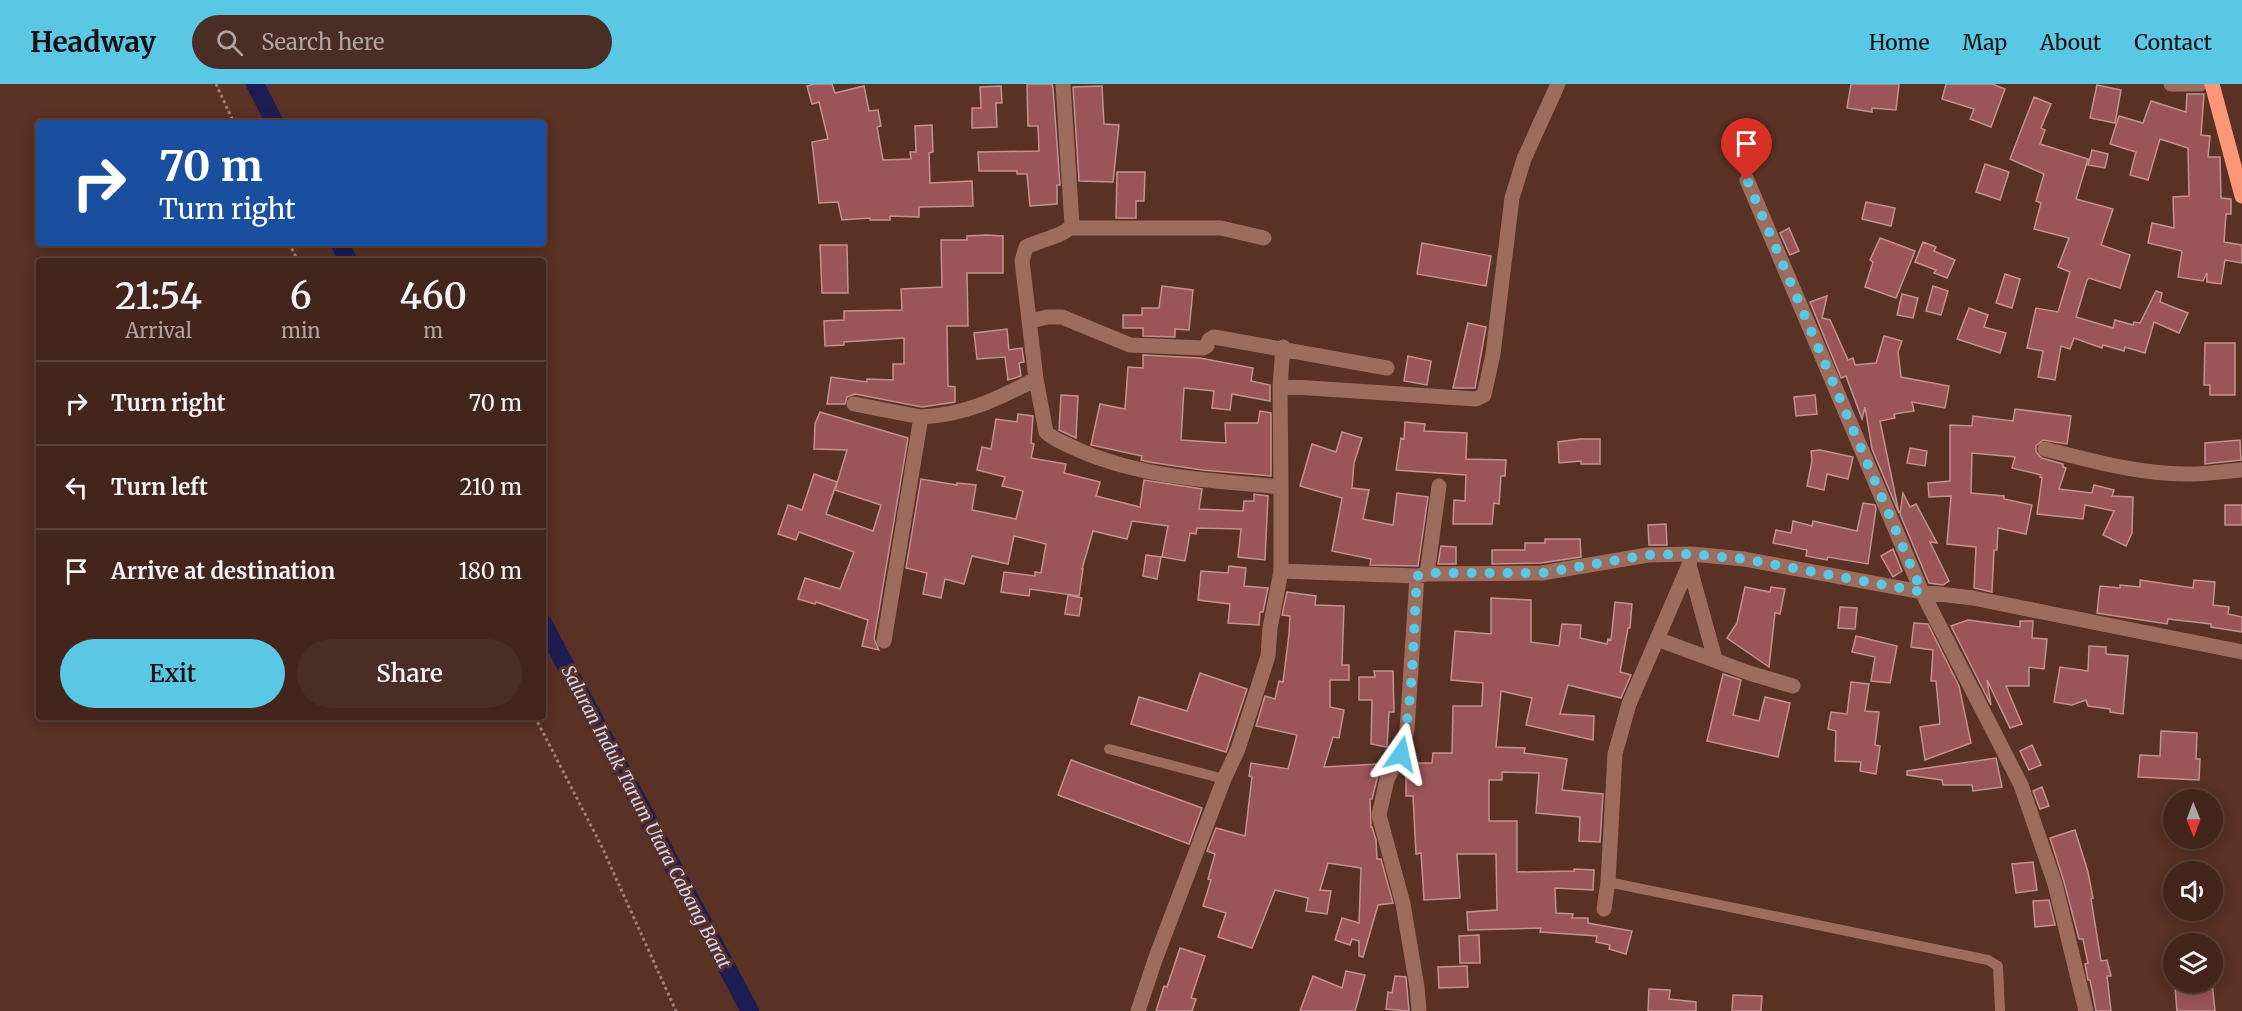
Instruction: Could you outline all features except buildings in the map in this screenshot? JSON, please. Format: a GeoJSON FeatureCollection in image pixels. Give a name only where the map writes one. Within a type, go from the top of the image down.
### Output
{"type":"FeatureCollection","features":[{"type":"Feature","properties":{"kind":"main road"},"geometry":{"type":"LineString","coordinates":[[2212,84],[2242,194]]}},
{"type":"Feature","properties":{"kind":"street"},"geometry":{"type":"LineString","coordinates":[[1063,84],[1072,220],[1070,228],[1064,233],[1026,247],[1023,253],[1022,268],[1031,321],[1036,379],[1046,432],[1089,455],[1170,476],[1281,487]]}},
{"type":"Feature","properties":{"kind":"street"},"geometry":{"type":"LineString","coordinates":[[1280,386],[1476,399],[1484,395],[1493,354],[1512,198],[1524,159],[1558,84]]}},
{"type":"Feature","properties":{"kind":"street"},"geometry":{"type":"LineString","coordinates":[[2171,84],[2200,84]]}},
{"type":"Feature","properties":{"kind":"street"},"geometry":{"type":"LineString","coordinates":[[1747,180],[1922,592],[2021,785],[2055,884],[2086,1011]]}},
{"type":"Feature","properties":{"kind":"street"},"geometry":{"type":"LineString","coordinates":[[1070,228],[1221,228],[1264,238]]}},
{"type":"Feature","properties":{"kind":"street"},"geometry":{"type":"LineString","coordinates":[[1031,321],[1047,317],[1062,317],[1130,345],[1203,348],[1214,337],[1283,347],[1387,368]]}},
{"type":"Feature","properties":{"kind":"street"},"geometry":{"type":"LineString","coordinates":[[1144,1010],[1156,957],[1238,748],[1268,656],[1270,628],[1281,571],[1280,386],[1283,347]]}},
{"type":"Feature","properties":{"kind":"street"},"geometry":{"type":"LineString","coordinates":[[854,404],[921,417],[947,416],[999,398],[1036,379]]}},
{"type":"Feature","properties":{"kind":"street"},"geometry":{"type":"LineString","coordinates":[[884,641],[921,417]]}},
{"type":"Feature","properties":{"kind":"street"},"geometry":{"type":"LineString","coordinates":[[2045,448],[2092,461],[2149,472],[2191,474],[2242,470]]}},
{"type":"Feature","properties":{"kind":"street"},"geometry":{"type":"LineString","coordinates":[[1419,1011],[1403,904],[1379,815],[1387,779],[1401,754],[1407,730],[1422,574],[1439,486]]}},
{"type":"Feature","properties":{"kind":"street"},"geometry":{"type":"LineString","coordinates":[[1281,571],[1422,574],[1542,573],[1647,555],[1690,559],[1744,559],[1922,592],[1973,598],[2242,652]]}},
{"type":"Feature","properties":{"kind":"street"},"geometry":{"type":"LineString","coordinates":[[1604,909],[1608,882],[1615,754],[1629,704],[1690,559]]}},
{"type":"Feature","properties":{"kind":"street"},"geometry":{"type":"LineString","coordinates":[[1690,559],[1715,659]]}},
{"type":"Feature","properties":{"kind":"street"},"geometry":{"type":"LineString","coordinates":[[1658,639],[1749,673],[1793,686]]}},
{"type":"Feature","properties":{"kind":"lane"},"geometry":{"type":"LineString","coordinates":[[1109,749],[1224,779]]}},
{"type":"Feature","properties":{"kind":"lane"},"geometry":{"type":"LineString","coordinates":[[1608,882],[1988,960],[1998,966],[2000,1011]]}},
{"type":"Feature","properties":{"kind":"path"},"geometry":{"type":"LineString","coordinates":[[216,84],[233,120]]}},
{"type":"Feature","properties":{"kind":"path"},"geometry":{"type":"LineString","coordinates":[[537,720],[601,845],[676,1011]]}},
{"type":"Feature","properties":{"kind":"waterway","name":"Saluran Induk Tarum Utara Cabang Barat"},"geometry":{"type":"LineString","coordinates":[[255,84],[273,120]]}},
{"type":"Feature","properties":{"kind":"waterway","name":"Saluran Induk Tarum Utara Cabang Barat"},"geometry":{"type":"LineString","coordinates":[[341,246],[347,258]]}},
{"type":"Feature","properties":{"kind":"waterway","name":"Saluran Induk Tarum Utara Cabang Barat"},"geometry":{"type":"LineString","coordinates":[[546,629],[750,1011]]}},
{"type":"Feature","properties":{"kind":"route"},"geometry":{"type":"LineString","coordinates":[[1401,754],[1407,730],[1410,699],[1417,576],[1427,573],[1542,573],[1647,555],[1691,554],[1744,559],[1922,592],[1747,180]]}}]}
